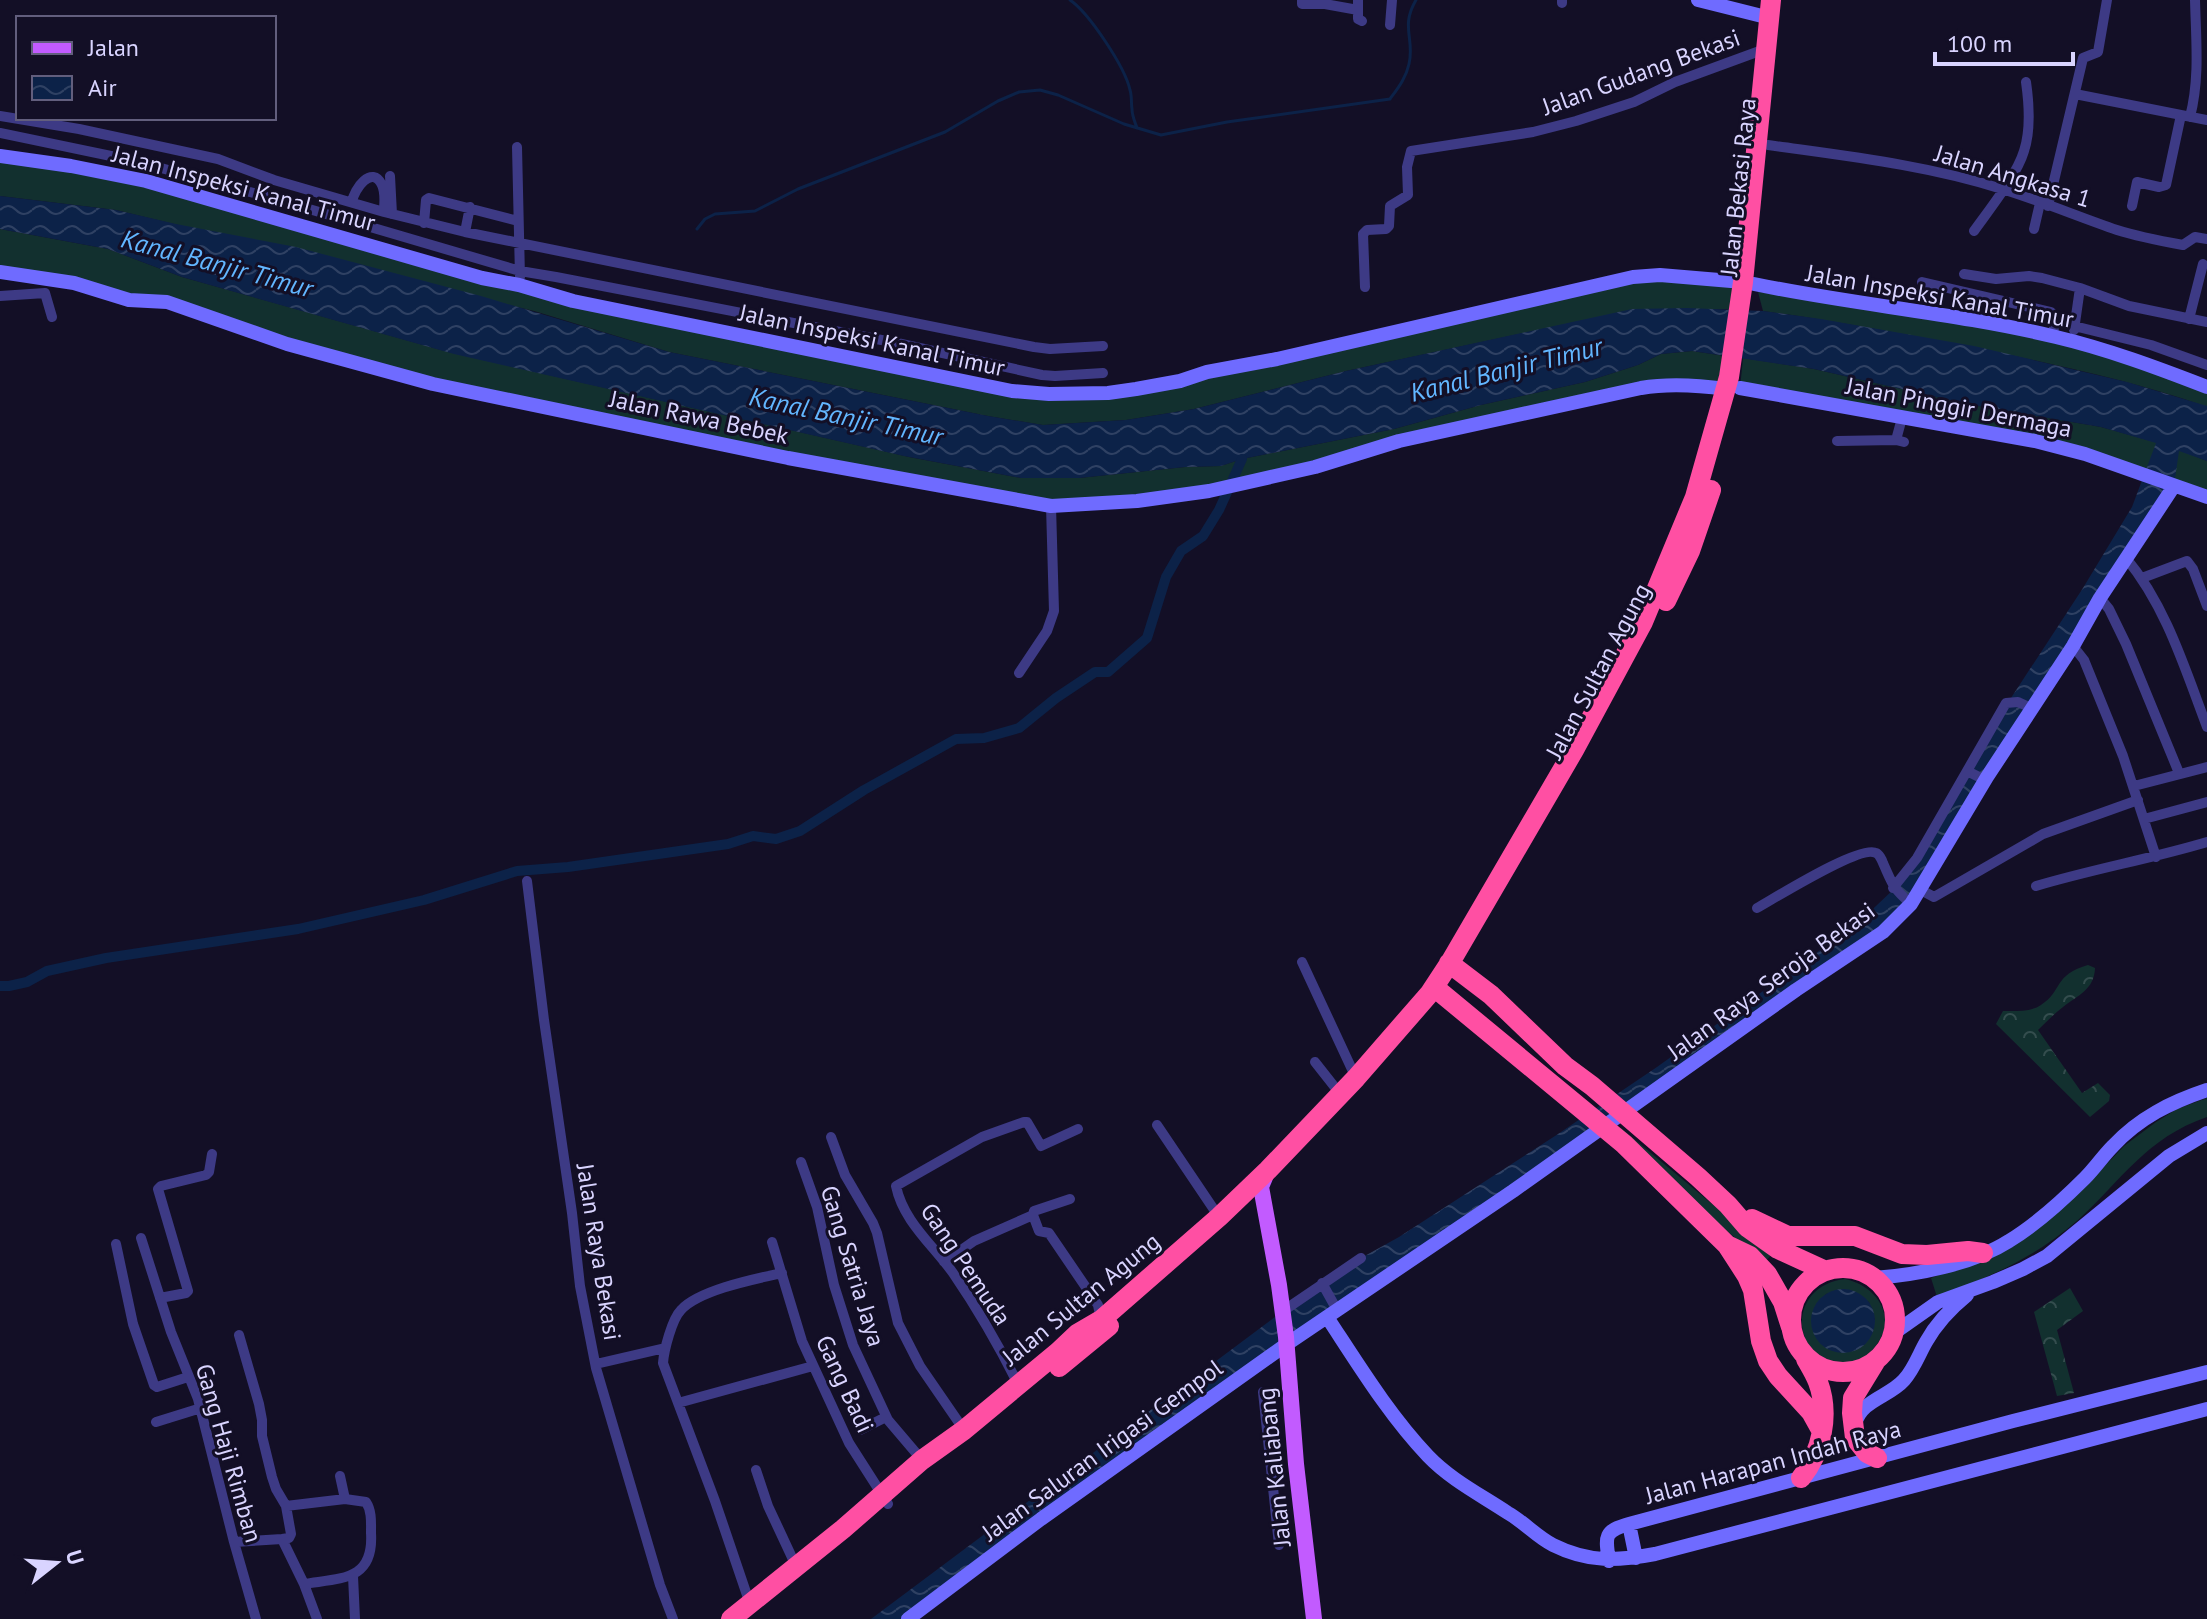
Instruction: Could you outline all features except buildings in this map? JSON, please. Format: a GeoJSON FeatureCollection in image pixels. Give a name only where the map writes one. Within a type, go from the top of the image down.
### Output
{"type":"FeatureCollection","features":[{"type":"Feature","properties":{"kind":"highway","name":"Jalan Bekasi Raya"},"geometry":{"type":"LineString","coordinates":[[1734,383],[1768,145],[1781,0]]}},
{"type":"Feature","properties":{"kind":"highway","name":"Jalan Bekasi Raya"},"geometry":{"type":"LineString","coordinates":[[1748,287],[1771,9]]}},
{"type":"Feature","properties":{"kind":"highway","name":"Jalan Sultan Agung"},"geometry":{"type":"LineString","coordinates":[[747,1611],[796,1566],[885,1500],[922,1460],[1165,1277],[1264,1178],[1438,990],[1468,950],[1618,697],[1690,551],[1727,440],[1734,383]]}},
{"type":"Feature","properties":{"kind":"highway","name":"Jalan Sultan Agung"},"geometry":{"type":"LineString","coordinates":[[1454,967],[1643,622],[1695,497],[1734,383]]}},
{"type":"Feature","properties":{"kind":"highway"},"geometry":{"type":"LineString","coordinates":[[1468,950],[1468,963],[1480,986]]}},
{"type":"Feature","properties":{"kind":"highway"},"geometry":{"type":"LineString","coordinates":[[1454,967],[1480,986],[1565,1066],[1650,1134],[1728,1205],[1747,1227],[1778,1249],[1826,1271]]}},
{"type":"Feature","properties":{"kind":"highway","name":"Jalan Sultan Agung"},"geometry":{"type":"LineString","coordinates":[[1061,1358],[1077,1334],[1101,1320],[1333,1116],[1426,1014],[1438,990]]}},
{"type":"Feature","properties":{"kind":"highway"},"geometry":{"type":"LineString","coordinates":[[1438,990],[1624,1144],[1727,1245],[1753,1290],[1761,1341],[1768,1361],[1811,1412],[1821,1430]]}},
{"type":"Feature","properties":{"kind":"highway"},"geometry":{"type":"LineString","coordinates":[[1426,1014],[1440,1007],[1463,1010]]}},
{"type":"Feature","properties":{"kind":"highway"},"geometry":{"type":"LineString","coordinates":[[1728,1205],[1788,1236],[1855,1236],[1902,1254],[1983,1253]]}},
{"type":"Feature","properties":{"kind":"highway"},"geometry":{"type":"LineString","coordinates":[[1727,1245],[1750,1256],[1767,1274],[1783,1302],[1796,1342],[1818,1383],[1824,1409],[1821,1443],[1801,1478]]}},
{"type":"Feature","properties":{"kind":"highway"},"geometry":{"type":"LineString","coordinates":[[1791,1327],[1798,1294],[1810,1280],[1826,1271],[1838,1268],[1863,1272],[1885,1289],[1892,1303],[1894,1333],[1887,1349],[1875,1362],[1853,1398],[1853,1434],[1859,1445],[1877,1458]]}},
{"type":"Feature","properties":{"kind":"highway"},"geometry":{"type":"LineString","coordinates":[[1803,1354],[1817,1366],[1845,1373],[1875,1362]]}},
{"type":"Feature","properties":{"kind":"highway","name":"Jalan Sultan Agung"},"geometry":{"type":"LineString","coordinates":[[731,1619],[747,1611],[1027,1381]]}},
{"type":"Feature","properties":{"kind":"main road","name":"Jalan Kaliabang"},"geometry":{"type":"LineString","coordinates":[[1264,1178],[1287,1341],[1314,1619]]}},
{"type":"Feature","properties":{"kind":"street"},"geometry":{"type":"LineString","coordinates":[[1302,0],[1302,4],[1360,10]]}},
{"type":"Feature","properties":{"kind":"street"},"geometry":{"type":"LineString","coordinates":[[1390,25],[1392,0]]}},
{"type":"Feature","properties":{"kind":"street"},"geometry":{"type":"LineString","coordinates":[[1698,0],[1771,9]]}},
{"type":"Feature","properties":{"kind":"street"},"geometry":{"type":"LineString","coordinates":[[2034,229],[2044,204],[2083,58],[2099,50],[2107,0]]}},
{"type":"Feature","properties":{"kind":"street"},"geometry":{"type":"LineString","coordinates":[[2132,206],[2137,182],[2159,187],[2166,185],[2196,92],[2195,0]]}},
{"type":"Feature","properties":{"kind":"street","name":"Jalan Gudang Bekasi"},"geometry":{"type":"LineString","coordinates":[[1365,287],[1363,234],[1367,230],[1386,229],[1389,226],[1390,206],[1408,195],[1407,167],[1411,151],[1533,132],[1576,121],[1634,102],[1675,82],[1767,48]]}},
{"type":"Feature","properties":{"kind":"street"},"geometry":{"type":"LineString","coordinates":[[1974,231],[2024,151],[2028,118],[2026,82]]}},
{"type":"Feature","properties":{"kind":"street"},"geometry":{"type":"LineString","coordinates":[[2075,94],[2207,120]]}},
{"type":"Feature","properties":{"kind":"street"},"geometry":{"type":"LineString","coordinates":[[24,120],[205,156],[274,180],[465,232],[1034,347],[1103,346]]}},
{"type":"Feature","properties":{"kind":"street"},"geometry":{"type":"LineString","coordinates":[[0,133],[135,161],[272,198]]}},
{"type":"Feature","properties":{"kind":"street","name":"Jalan Angkasa 1"},"geometry":{"type":"LineString","coordinates":[[1768,145],[1924,169],[2003,189],[2150,239],[2183,245],[2195,237],[2207,239]]}},
{"type":"Feature","properties":{"kind":"street"},"geometry":{"type":"LineString","coordinates":[[517,147],[520,278]]}},
{"type":"Feature","properties":{"kind":"street","name":"Jalan Inspeksi Kanal Timur"},"geometry":{"type":"LineString","coordinates":[[0,156],[146,181],[482,278],[520,278],[573,301],[1012,391],[1108,393],[1180,381],[1207,372],[1277,359],[1633,277],[1660,275],[2053,336],[2073,333],[2103,350],[2207,387]]}},
{"type":"Feature","properties":{"kind":"street"},"geometry":{"type":"LineString","coordinates":[[200,177],[205,156]]}},
{"type":"Feature","properties":{"kind":"street"},"geometry":{"type":"LineString","coordinates":[[388,213],[390,176]]}},
{"type":"Feature","properties":{"kind":"street"},"geometry":{"type":"LineString","coordinates":[[352,202],[364,180],[376,179],[383,187],[388,213]]}},
{"type":"Feature","properties":{"kind":"street"},"geometry":{"type":"LineString","coordinates":[[424,223],[429,198],[518,221]]}},
{"type":"Feature","properties":{"kind":"street"},"geometry":{"type":"LineString","coordinates":[[465,232],[470,207]]}},
{"type":"Feature","properties":{"kind":"street"},"geometry":{"type":"LineString","coordinates":[[309,209],[482,262],[520,278],[897,343],[1042,375],[1103,373]]}},
{"type":"Feature","properties":{"kind":"street"},"geometry":{"type":"LineString","coordinates":[[2189,319],[2203,264]]}},
{"type":"Feature","properties":{"kind":"street"},"geometry":{"type":"LineString","coordinates":[[6,273],[5,295],[45,293],[52,317]]}},
{"type":"Feature","properties":{"kind":"street","name":"Jalan Rawa Bebek"},"geometry":{"type":"LineString","coordinates":[[6,273],[74,283],[129,300],[167,302],[287,344],[433,384],[788,458],[1051,506],[1137,501],[1209,491],[1315,467],[1399,441],[1641,388],[1665,384],[1734,383]]}},
{"type":"Feature","properties":{"kind":"street"},"geometry":{"type":"LineString","coordinates":[[1964,274],[1996,279],[2029,276],[2080,288],[2129,306],[2207,322]]}},
{"type":"Feature","properties":{"kind":"street"},"geometry":{"type":"LineString","coordinates":[[1922,282],[2051,312],[2055,318],[2053,336]]}},
{"type":"Feature","properties":{"kind":"street"},"geometry":{"type":"LineString","coordinates":[[2080,288],[2073,333],[2163,349],[2207,365]]}},
{"type":"Feature","properties":{"kind":"street","name":"Jalan Pinggir Dermaga"},"geometry":{"type":"LineString","coordinates":[[1734,383],[1902,418],[2035,441],[2085,454],[2207,497]]}},
{"type":"Feature","properties":{"kind":"street"},"geometry":{"type":"LineString","coordinates":[[1837,441],[1900,441],[1902,418]]}},
{"type":"Feature","properties":{"kind":"street","name":"Jalan Raya Seroja Bekasi"},"geometry":{"type":"LineString","coordinates":[[1287,1341],[1513,1191],[1883,932],[1919,889],[2025,705],[2073,646],[2170,484]]}},
{"type":"Feature","properties":{"kind":"street"},"geometry":{"type":"LineString","coordinates":[[1019,673],[1047,631],[1054,611],[1051,506]]}},
{"type":"Feature","properties":{"kind":"street"},"geometry":{"type":"LineString","coordinates":[[2126,558],[2155,599],[2207,727]]}},
{"type":"Feature","properties":{"kind":"street"},"geometry":{"type":"LineString","coordinates":[[2142,578],[2184,561],[2190,563],[2207,606]]}},
{"type":"Feature","properties":{"kind":"street"},"geometry":{"type":"LineString","coordinates":[[2100,598],[2109,609],[2126,644],[2179,773]]}},
{"type":"Feature","properties":{"kind":"street"},"geometry":{"type":"LineString","coordinates":[[2073,646],[2087,667],[2134,786],[2156,857]]}},
{"type":"Feature","properties":{"kind":"street"},"geometry":{"type":"LineString","coordinates":[[1894,889],[1917,858],[2006,703],[2025,705]]}},
{"type":"Feature","properties":{"kind":"street"},"geometry":{"type":"LineString","coordinates":[[2134,786],[2207,767]]}},
{"type":"Feature","properties":{"kind":"street"},"geometry":{"type":"LineString","coordinates":[[1968,771],[1983,780]]}},
{"type":"Feature","properties":{"kind":"street"},"geometry":{"type":"LineString","coordinates":[[1919,889],[1934,897],[2043,834],[2138,800]]}},
{"type":"Feature","properties":{"kind":"street"},"geometry":{"type":"LineString","coordinates":[[2144,819],[2207,802]]}},
{"type":"Feature","properties":{"kind":"street"},"geometry":{"type":"LineString","coordinates":[[2036,886],[2207,842]]}},
{"type":"Feature","properties":{"kind":"street"},"geometry":{"type":"LineString","coordinates":[[1757,908],[1837,863],[1873,852],[1881,858],[1894,889],[1908,902]]}},
{"type":"Feature","properties":{"kind":"street","name":"Jalan Raya Bekasi"},"geometry":{"type":"LineString","coordinates":[[527,881],[580,1286],[596,1364],[660,1585],[673,1619]]}},
{"type":"Feature","properties":{"kind":"street"},"geometry":{"type":"LineString","coordinates":[[1302,962],[1356,1078]]}},
{"type":"Feature","properties":{"kind":"street"},"geometry":{"type":"LineString","coordinates":[[1315,1062],[1341,1095]]}},
{"type":"Feature","properties":{"kind":"street"},"geometry":{"type":"LineString","coordinates":[[1874,1278],[1915,1275],[2007,1242],[2046,1214],[2138,1122],[2171,1102],[2207,1090]]}},
{"type":"Feature","properties":{"kind":"street","name":"Gang Pemuda"},"geometry":{"type":"LineString","coordinates":[[1027,1381],[944,1262],[910,1220],[898,1195],[897,1184],[982,1137],[1026,1122],[1041,1146],[1078,1129]]}},
{"type":"Feature","properties":{"kind":"street"},"geometry":{"type":"LineString","coordinates":[[1157,1125],[1219,1217]]}},
{"type":"Feature","properties":{"kind":"street"},"geometry":{"type":"LineString","coordinates":[[1894,1333],[1938,1302],[1974,1290],[2047,1256],[2169,1156],[2207,1133]]}},
{"type":"Feature","properties":{"kind":"street"},"geometry":{"type":"LineString","coordinates":[[831,1137],[845,1175],[873,1223],[898,1323],[920,1366],[964,1430]]}},
{"type":"Feature","properties":{"kind":"street"},"geometry":{"type":"LineString","coordinates":[[160,1298],[188,1291],[158,1189],[206,1175],[212,1154]]}},
{"type":"Feature","properties":{"kind":"street","name":"Gang Satria Jaya"},"geometry":{"type":"LineString","coordinates":[[801,1162],[817,1207],[834,1285],[853,1345],[886,1417],[922,1460]]}},
{"type":"Feature","properties":{"kind":"street"},"geometry":{"type":"LineString","coordinates":[[944,1262],[974,1241],[1033,1215],[1034,1211],[1070,1199]]}},
{"type":"Feature","properties":{"kind":"street"},"geometry":{"type":"LineString","coordinates":[[1033,1215],[1039,1231],[1049,1233],[1098,1305],[1101,1320]]}},
{"type":"Feature","properties":{"kind":"street","name":"Gang Haji Rimban"},"geometry":{"type":"LineString","coordinates":[[141,1238],[201,1408],[256,1619]]}},
{"type":"Feature","properties":{"kind":"street","name":"Gang Badi"},"geometry":{"type":"LineString","coordinates":[[772,1242],[802,1341],[849,1443],[885,1500]]}},
{"type":"Feature","properties":{"kind":"street"},"geometry":{"type":"LineString","coordinates":[[116,1244],[133,1324],[154,1385],[157,1387],[188,1377]]}},
{"type":"Feature","properties":{"kind":"street"},"geometry":{"type":"LineString","coordinates":[[1283,1311],[1324,1288],[1361,1258]]}},
{"type":"Feature","properties":{"kind":"street"},"geometry":{"type":"LineString","coordinates":[[747,1611],[715,1501],[663,1363],[665,1348],[679,1311],[690,1302],[723,1288],[782,1273]]}},
{"type":"Feature","properties":{"kind":"street"},"geometry":{"type":"LineString","coordinates":[[1324,1288],[1333,1311],[1388,1406],[1429,1457],[1471,1491],[1553,1545],[1594,1559],[1636,1558],[2207,1409]]}},
{"type":"Feature","properties":{"kind":"street"},"geometry":{"type":"LineString","coordinates":[[1853,1434],[1858,1413],[1904,1380],[1927,1338],[1943,1318],[1974,1290]]}},
{"type":"Feature","properties":{"kind":"street"},"geometry":{"type":"LineString","coordinates":[[234,1542],[282,1539],[289,1538],[291,1534],[286,1506],[272,1477],[262,1436],[259,1404],[239,1335]]}},
{"type":"Feature","properties":{"kind":"street","name":"Jalan Saluran Irigasi Gempol"},"geometry":{"type":"LineString","coordinates":[[908,1619],[1287,1341]]}},
{"type":"Feature","properties":{"kind":"street"},"geometry":{"type":"LineString","coordinates":[[596,1364],[665,1348]]}},
{"type":"Feature","properties":{"kind":"street"},"geometry":{"type":"LineString","coordinates":[[678,1403],[813,1366]]}},
{"type":"Feature","properties":{"kind":"street","name":"Jalan Harapan Indah Raya"},"geometry":{"type":"LineString","coordinates":[[1636,1558],[1629,1524],[2207,1372]]}},
{"type":"Feature","properties":{"kind":"street"},"geometry":{"type":"LineString","coordinates":[[1263,1392],[1279,1545]]}},
{"type":"Feature","properties":{"kind":"street"},"geometry":{"type":"LineString","coordinates":[[156,1422],[201,1408]]}},
{"type":"Feature","properties":{"kind":"street"},"geometry":{"type":"LineString","coordinates":[[860,1430],[886,1417]]}},
{"type":"Feature","properties":{"kind":"street"},"geometry":{"type":"LineString","coordinates":[[756,1470],[768,1506],[796,1566]]}},
{"type":"Feature","properties":{"kind":"street"},"geometry":{"type":"LineString","coordinates":[[340,1476],[345,1499]]}},
{"type":"Feature","properties":{"kind":"street"},"geometry":{"type":"LineString","coordinates":[[1275,1500],[1300,1495]]}},
{"type":"Feature","properties":{"kind":"street"},"geometry":{"type":"LineString","coordinates":[[286,1506],[345,1499],[366,1502],[370,1510],[371,1551],[363,1568],[353,1576],[304,1584]]}},
{"type":"Feature","properties":{"kind":"street"},"geometry":{"type":"LineString","coordinates":[[1609,1561],[1608,1533],[1629,1524]]}},
{"type":"Feature","properties":{"kind":"street"},"geometry":{"type":"LineString","coordinates":[[282,1539],[317,1619]]}},
{"type":"Feature","properties":{"kind":"street"},"geometry":{"type":"LineString","coordinates":[[353,1576],[355,1619]]}},
{"type":"Feature","properties":{"kind":"green space"},"geometry":{"type":"Polygon","coordinates":[[[0,156],[71,166],[482,278],[1012,391],[1128,390],[1633,277],[1743,282],[1739,309],[1632,310],[1346,371],[1194,409],[1126,420],[1043,425],[669,352],[534,311],[116,210],[0,196],[0,156]]]}},
{"type":"Feature","properties":{"kind":"green space"},"geometry":{"type":"Polygon","coordinates":[[[0,229],[108,249],[182,277],[448,352],[909,457],[1021,478],[1079,478],[1221,466],[1242,459],[1394,429],[1481,405],[1585,382],[1661,354],[1692,351],[1732,357],[1726,389],[1665,384],[1209,491],[1051,506],[477,393],[167,302],[0,272],[0,229]]]}},
{"type":"Feature","properties":{"kind":"green space"},"geometry":{"type":"Polygon","coordinates":[[[1758,292],[2002,326],[2207,387],[2207,407],[2123,381],[2038,361],[1872,328],[1763,311],[1758,292]]]}},
{"type":"Feature","properties":{"kind":"green space"},"geometry":{"type":"Polygon","coordinates":[[[1743,358],[1814,369],[1967,404],[2101,427],[2169,446],[2207,461],[2207,498],[2085,454],[1740,388],[1743,358]]]}},
{"type":"Feature","properties":{"kind":"green space"},"geometry":{"type":"Polygon","coordinates":[[[2088,965],[2095,968],[2092,982],[2038,1030],[2082,1093],[2098,1083],[2110,1095],[2109,1101],[2090,1117],[1996,1024],[2003,1011],[2028,1010],[2041,1005],[2064,978],[2088,965]]]}},
{"type":"Feature","properties":{"kind":"green space"},"geometry":{"type":"Polygon","coordinates":[[[2207,1098],[2207,1117],[2167,1136],[2151,1148],[2078,1220],[2045,1246],[1975,1282],[1937,1297],[1931,1278],[1988,1257],[2077,1195],[2124,1146],[2156,1122],[2177,1109],[2207,1098]]]}},
{"type":"Feature","properties":{"kind":"green space"},"geometry":{"type":"Polygon","coordinates":[[[1621,1128],[1772,1254],[1764,1263],[1614,1133],[1621,1128]]]}},
{"type":"Feature","properties":{"kind":"green space"},"geometry":{"type":"Polygon","coordinates":[[[1845,1279],[1857,1283],[1875,1296],[1881,1305],[1885,1326],[1881,1337],[1871,1352],[1860,1359],[1842,1362],[1825,1358],[1812,1349],[1805,1337],[1802,1322],[1804,1308],[1812,1295],[1826,1284],[1845,1279]],[[1844,1289],[1826,1294],[1814,1308],[1875,1320],[1869,1302],[1844,1289]]]}},
{"type":"Feature","properties":{"kind":"green space"},"geometry":{"type":"Polygon","coordinates":[[[2070,1288],[2083,1311],[2057,1330],[2074,1393],[2057,1396],[2034,1312],[2070,1288]]]}},
{"type":"Feature","properties":{"kind":"water","name":"Kanal Banjir Timur"},"geometry":{"type":"Polygon","coordinates":[[[0,196],[116,210],[296,247],[481,296],[669,352],[1043,425],[1126,420],[1194,409],[1346,371],[1632,309],[1687,308],[1763,311],[1821,319],[1974,346],[2127,382],[2207,406],[2207,461],[2179,451],[2174,486],[1911,904],[908,1619],[871,1619],[1283,1311],[1555,1136],[1858,923],[1894,889],[2009,701],[2083,588],[2132,507],[2156,443],[2101,427],[1967,404],[1814,369],[1692,351],[1661,354],[1585,382],[1481,405],[1394,429],[1242,459],[1221,466],[1079,478],[1021,478],[904,456],[454,354],[182,277],[108,249],[0,229],[0,196]]]}},
{"type":"Feature","properties":{"kind":"water"},"geometry":{"type":"Polygon","coordinates":[[[1843,1289],[1855,1291],[1866,1298],[1873,1309],[1873,1333],[1866,1344],[1855,1351],[1843,1353],[1831,1351],[1820,1344],[1813,1333],[1811,1321],[1813,1309],[1820,1298],[1831,1291],[1843,1289]]]}},
{"type":"Feature","properties":{"kind":"waterway"},"geometry":{"type":"LineString","coordinates":[[1070,0],[1096,28],[1121,68],[1131,92],[1132,114],[1137,128]]}},
{"type":"Feature","properties":{"kind":"waterway"},"geometry":{"type":"LineString","coordinates":[[697,229],[705,219],[715,214],[755,211],[798,189],[945,132],[1019,92],[1040,90],[1058,95],[1124,124],[1161,135],[1227,122],[1390,99],[1409,64],[1408,26],[1416,0]]}},
{"type":"Feature","properties":{"kind":"waterway"},"geometry":{"type":"LineString","coordinates":[[0,986],[27,982],[47,971],[106,958],[298,929],[424,900],[517,871],[568,867],[728,844],[753,836],[776,839],[800,831],[864,790],[956,739],[984,738],[1019,728],[1095,672],[1108,672],[1147,638],[1166,577],[1181,551],[1203,536],[1219,510],[1242,459]]}}]}
